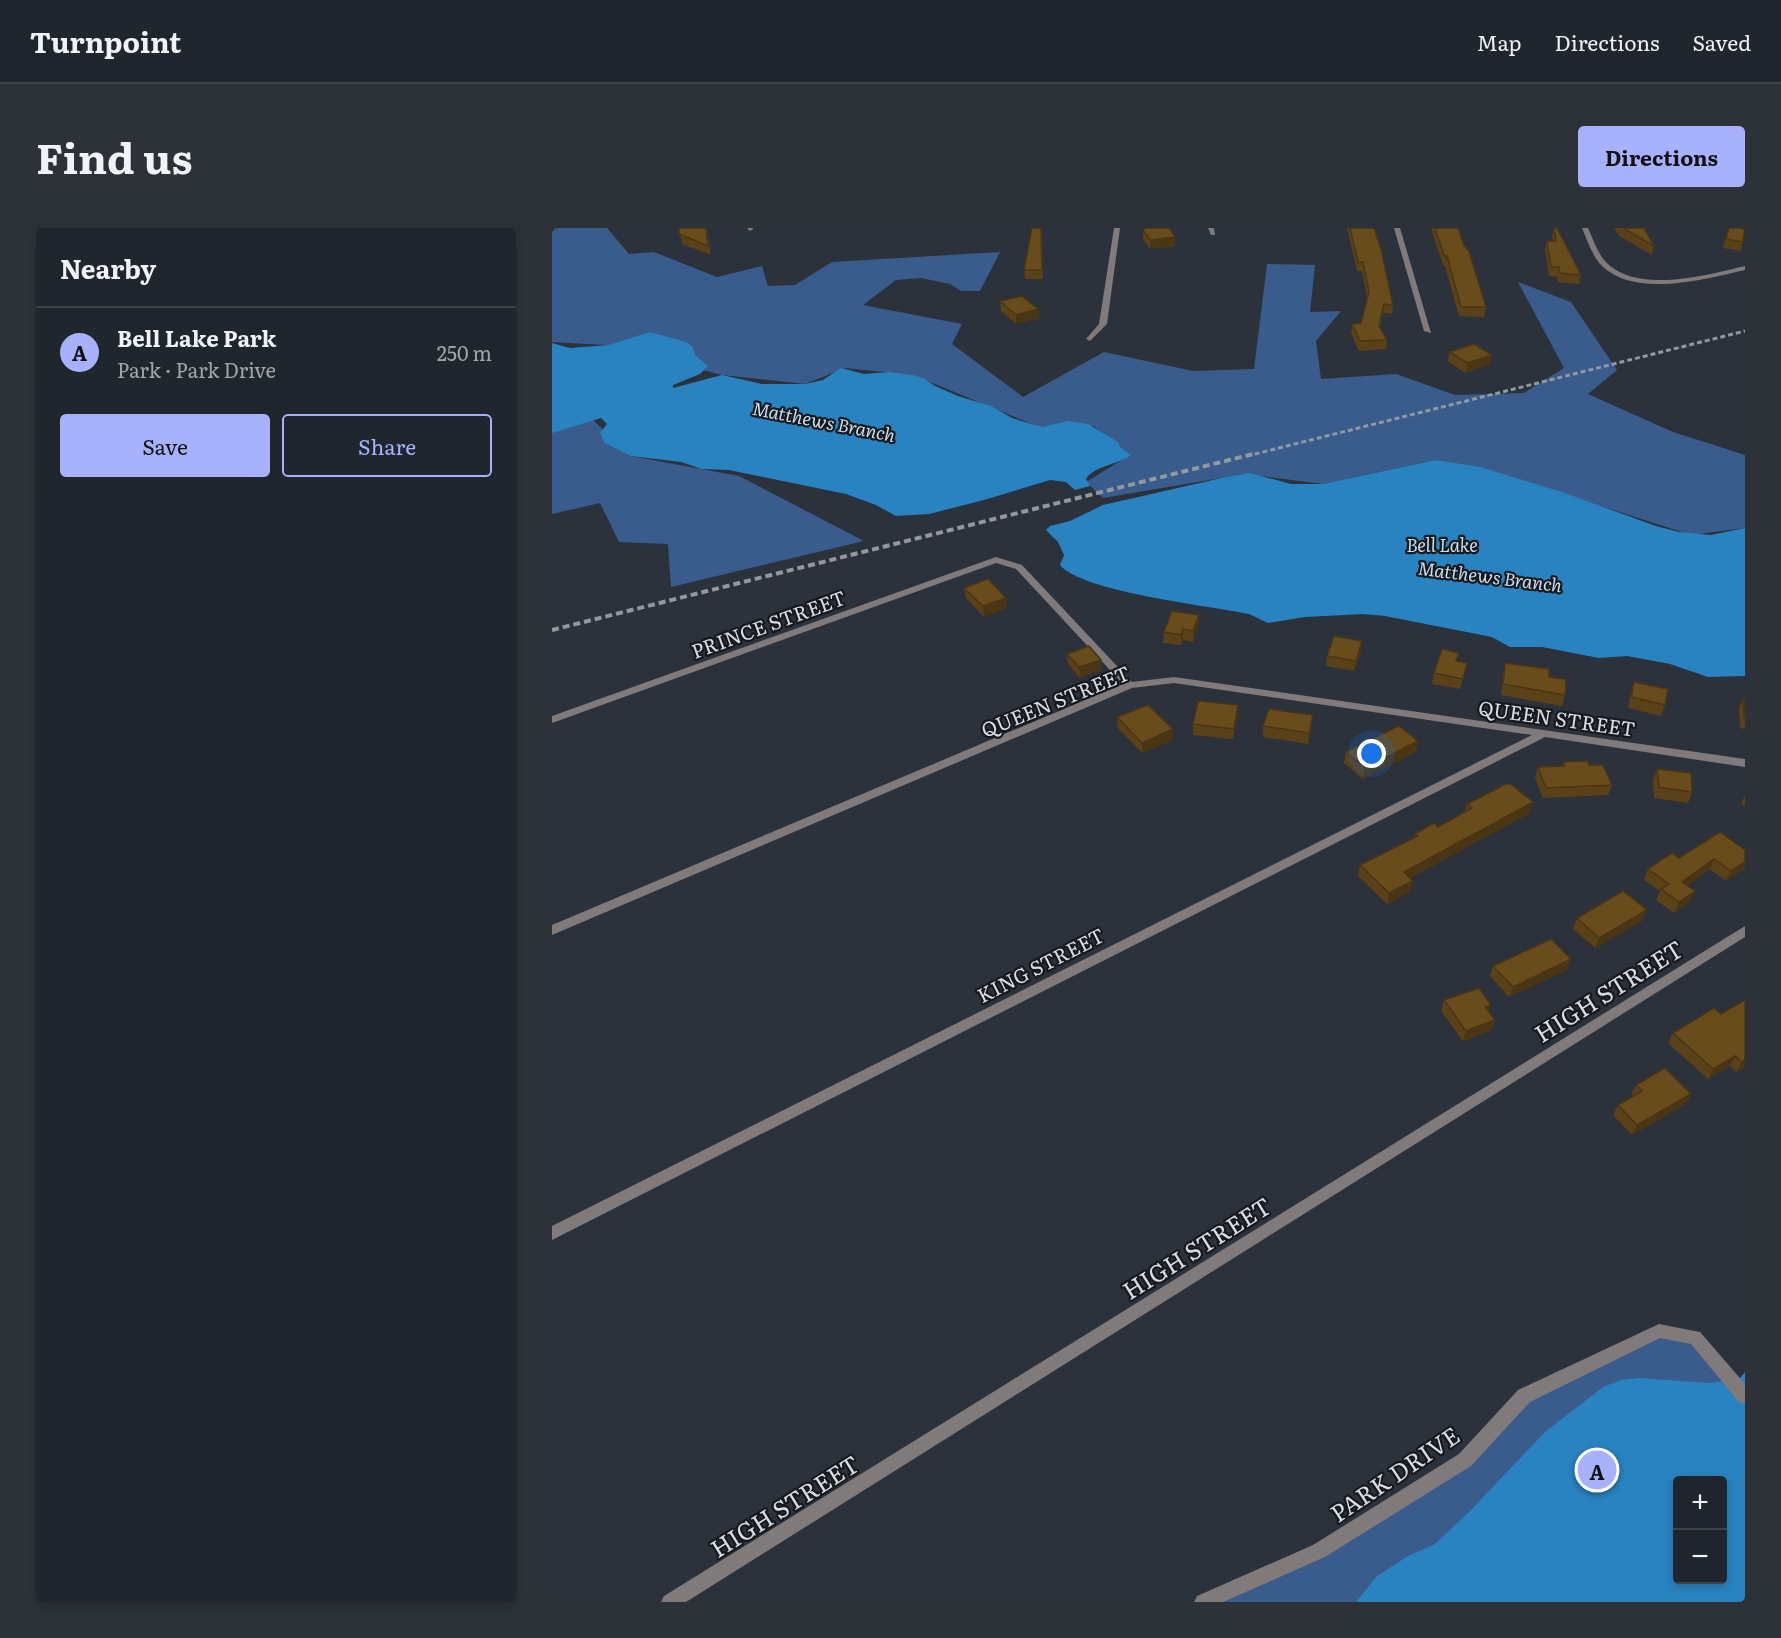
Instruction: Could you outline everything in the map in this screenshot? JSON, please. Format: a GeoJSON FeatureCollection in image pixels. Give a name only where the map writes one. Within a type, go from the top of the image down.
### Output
{"type":"FeatureCollection","features":[{"type":"Feature","properties":{"kind":"street"},"geometry":{"type":"LineString","coordinates":[[1090,339],[1103,324],[1117,228]]}},
{"type":"Feature","properties":{"kind":"street"},"geometry":{"type":"LineString","coordinates":[[1397,228],[1428,331]]}},
{"type":"Feature","properties":{"kind":"street"},"geometry":{"type":"LineString","coordinates":[[1584,228],[1605,264],[1634,280],[1691,280],[1745,267]]}},
{"type":"Feature","properties":{"kind":"street","name":"PRINCE STREET"},"geometry":{"type":"LineString","coordinates":[[552,720],[996,560],[1019,567],[1130,686]]}},
{"type":"Feature","properties":{"kind":"street","name":"QUEEN STREET"},"geometry":{"type":"LineString","coordinates":[[552,930],[1130,686],[1174,680],[1745,763]]}},
{"type":"Feature","properties":{"kind":"street","name":"KING STREET"},"geometry":{"type":"LineString","coordinates":[[552,1233],[1546,733]]}},
{"type":"Feature","properties":{"kind":"street","name":"HIGH STREET"},"geometry":{"type":"LineString","coordinates":[[670,1602],[1745,931]]}},
{"type":"Feature","properties":{"kind":"street","name":"PARK DRIVE"},"geometry":{"type":"LineString","coordinates":[[1203,1602],[1318,1551],[1465,1460],[1524,1396],[1659,1331],[1695,1337],[1745,1396]]}},
{"type":"Feature","properties":{"kind":"shaded area"},"geometry":{"type":"Polygon","coordinates":[[[552,228],[607,228],[629,254],[654,252],[717,277],[762,266],[768,286],[795,285],[832,262],[1000,252],[980,291],[961,291],[950,284],[921,278],[896,280],[863,305],[962,324],[952,344],[1023,397],[1104,352],[1193,371],[1254,369],[1267,264],[1315,265],[1310,312],[1341,311],[1316,341],[1321,379],[1396,374],[1455,395],[1524,393],[1564,368],[1518,282],[1571,302],[1617,370],[1588,394],[1673,432],[1745,455],[1745,528],[1691,535],[1508,476],[1435,460],[1323,484],[1245,474],[1103,498],[1086,482],[1130,455],[1093,426],[1039,427],[913,375],[845,368],[805,384],[722,375],[605,345],[552,342],[552,228]]]}},
{"type":"Feature","properties":{"kind":"shaded area"},"geometry":{"type":"Polygon","coordinates":[[[592,419],[631,456],[739,476],[864,541],[671,587],[668,544],[619,542],[600,503],[552,514],[552,432],[592,419]]]}},
{"type":"Feature","properties":{"kind":"shaded area"},"geometry":{"type":"Polygon","coordinates":[[[1659,1331],[1695,1337],[1745,1394],[1745,1602],[1203,1602],[1319,1551],[1465,1460],[1524,1396],[1659,1331]]]}},
{"type":"Feature","properties":{"kind":"water","name":"Matthews Branch"},"geometry":{"type":"Polygon","coordinates":[[[650,332],[686,342],[692,346],[695,355],[708,366],[700,374],[673,385],[673,388],[722,375],[762,384],[805,384],[823,380],[841,368],[864,374],[890,372],[913,375],[958,396],[991,406],[1012,418],[1035,425],[1043,427],[1067,421],[1088,424],[1118,442],[1120,447],[1131,455],[1090,474],[1086,479],[1090,486],[1075,490],[1066,482],[1050,480],[929,514],[896,516],[876,505],[846,494],[729,470],[702,469],[681,462],[631,456],[605,443],[600,433],[607,424],[601,418],[552,433],[552,343],[570,348],[609,345],[650,332]]]}},
{"type":"Feature","properties":{"kind":"water","name":"Bell Lake"},"geometry":{"type":"Polygon","coordinates":[[[1435,460],[1480,467],[1679,532],[1711,535],[1745,528],[1745,676],[1708,677],[1670,664],[1627,656],[1599,658],[1542,647],[1510,647],[1492,637],[1385,616],[1363,614],[1305,617],[1268,623],[1249,614],[1148,597],[1093,583],[1073,575],[1060,565],[1064,555],[1058,542],[1046,530],[1050,526],[1070,521],[1103,505],[1226,477],[1250,473],[1291,484],[1323,484],[1435,460]]]}},
{"type":"Feature","properties":{"kind":"water"},"geometry":{"type":"Polygon","coordinates":[[[1745,1372],[1745,1602],[1356,1602],[1377,1576],[1408,1556],[1435,1544],[1471,1510],[1545,1432],[1603,1387],[1621,1380],[1640,1378],[1710,1383],[1740,1378],[1745,1372]]]}},
{"type":"Feature","properties":{"kind":"building"},"geometry":{"type":"Polygon","coordinates":[[[679,228],[706,228],[708,246],[679,234],[679,228]]]}},
{"type":"Feature","properties":{"kind":"building"},"geometry":{"type":"Polygon","coordinates":[[[1032,228],[1041,228],[1042,270],[1024,270],[1032,228]]]}},
{"type":"Feature","properties":{"kind":"building"},"geometry":{"type":"Polygon","coordinates":[[[1145,228],[1169,228],[1175,237],[1150,240],[1143,230],[1145,228]]]}},
{"type":"Feature","properties":{"kind":"building"},"geometry":{"type":"Polygon","coordinates":[[[1350,228],[1374,228],[1381,249],[1393,305],[1384,304],[1379,326],[1387,340],[1360,341],[1352,324],[1361,323],[1369,292],[1363,262],[1358,262],[1350,228]]]}},
{"type":"Feature","properties":{"kind":"building"},"geometry":{"type":"Polygon","coordinates":[[[1435,228],[1458,228],[1464,245],[1469,251],[1486,307],[1461,307],[1447,256],[1444,256],[1435,228]]]}},
{"type":"Feature","properties":{"kind":"building"},"geometry":{"type":"Polygon","coordinates":[[[1554,228],[1557,228],[1581,275],[1560,273],[1559,267],[1551,267],[1547,241],[1556,241],[1554,228]]]}},
{"type":"Feature","properties":{"kind":"building"},"geometry":{"type":"Polygon","coordinates":[[[1623,228],[1644,228],[1654,246],[1623,228]]]}},
{"type":"Feature","properties":{"kind":"building"},"geometry":{"type":"Polygon","coordinates":[[[1729,228],[1745,228],[1743,242],[1726,239],[1729,228]]]}},
{"type":"Feature","properties":{"kind":"building"},"geometry":{"type":"Polygon","coordinates":[[[1022,296],[1038,309],[1016,315],[1000,301],[1022,296]]]}},
{"type":"Feature","properties":{"kind":"building"},"geometry":{"type":"Polygon","coordinates":[[[1474,344],[1492,355],[1468,363],[1449,352],[1474,344]]]}},
{"type":"Feature","properties":{"kind":"building"},"geometry":{"type":"Polygon","coordinates":[[[988,579],[1006,598],[983,606],[964,588],[988,579]]]}},
{"type":"Feature","properties":{"kind":"building"},"geometry":{"type":"Polygon","coordinates":[[[1172,611],[1199,615],[1193,631],[1183,629],[1181,635],[1164,632],[1172,611]]]}},
{"type":"Feature","properties":{"kind":"building"},"geometry":{"type":"Polygon","coordinates":[[[1334,636],[1362,641],[1356,661],[1327,656],[1334,636]]]}},
{"type":"Feature","properties":{"kind":"building"},"geometry":{"type":"Polygon","coordinates":[[[1089,646],[1101,660],[1079,667],[1067,654],[1089,646]]]}},
{"type":"Feature","properties":{"kind":"building"},"geometry":{"type":"Polygon","coordinates":[[[1442,649],[1459,653],[1456,661],[1467,663],[1463,679],[1434,673],[1442,649]]]}},
{"type":"Feature","properties":{"kind":"building"},"geometry":{"type":"Polygon","coordinates":[[[1505,663],[1549,669],[1549,677],[1566,679],[1565,695],[1503,684],[1505,663]]]}},
{"type":"Feature","properties":{"kind":"building"},"geometry":{"type":"Polygon","coordinates":[[[1634,682],[1668,689],[1665,705],[1631,697],[1634,682]]]}},
{"type":"Feature","properties":{"kind":"building"},"geometry":{"type":"Polygon","coordinates":[[[1198,701],[1238,705],[1234,729],[1193,724],[1198,701]]]}},
{"type":"Feature","properties":{"kind":"building"},"geometry":{"type":"Polygon","coordinates":[[[1148,705],[1173,729],[1142,743],[1117,717],[1148,705]]]}},
{"type":"Feature","properties":{"kind":"building"},"geometry":{"type":"Polygon","coordinates":[[[1269,709],[1313,715],[1309,733],[1263,726],[1269,709]]]}},
{"type":"Feature","properties":{"kind":"building"},"geometry":{"type":"Polygon","coordinates":[[[1399,726],[1418,741],[1365,768],[1346,752],[1399,726]]]}},
{"type":"Feature","properties":{"kind":"building"},"geometry":{"type":"Polygon","coordinates":[[[1587,761],[1589,765],[1603,765],[1612,785],[1546,788],[1538,767],[1565,766],[1564,762],[1587,761]]]}},
{"type":"Feature","properties":{"kind":"building"},"geometry":{"type":"Polygon","coordinates":[[[1657,769],[1691,773],[1692,792],[1659,787],[1657,769]]]}},
{"type":"Feature","properties":{"kind":"building"},"geometry":{"type":"Polygon","coordinates":[[[1506,784],[1511,784],[1533,802],[1404,872],[1413,881],[1389,893],[1360,865],[1418,836],[1415,834],[1434,823],[1438,827],[1472,808],[1467,804],[1506,784]]]}},
{"type":"Feature","properties":{"kind":"building"},"geometry":{"type":"Polygon","coordinates":[[[1720,832],[1745,850],[1745,862],[1731,871],[1714,859],[1682,882],[1695,891],[1679,902],[1661,889],[1669,884],[1648,869],[1672,853],[1679,858],[1720,832]]]}},
{"type":"Feature","properties":{"kind":"building"},"geometry":{"type":"Polygon","coordinates":[[[1623,891],[1647,910],[1599,938],[1577,918],[1623,891]]]}},
{"type":"Feature","properties":{"kind":"building"},"geometry":{"type":"Polygon","coordinates":[[[1551,939],[1571,959],[1513,987],[1493,966],[1551,939]]]}},
{"type":"Feature","properties":{"kind":"building"},"geometry":{"type":"Polygon","coordinates":[[[1479,988],[1491,1005],[1485,1007],[1495,1020],[1466,1031],[1444,1000],[1479,988]]]}},
{"type":"Feature","properties":{"kind":"building"},"geometry":{"type":"Polygon","coordinates":[[[1745,1000],[1745,1060],[1742,1062],[1735,1056],[1713,1069],[1673,1033],[1714,1008],[1721,1014],[1745,1000]]]}},
{"type":"Feature","properties":{"kind":"building"},"geometry":{"type":"Polygon","coordinates":[[[1665,1068],[1691,1094],[1637,1125],[1618,1105],[1642,1091],[1636,1085],[1665,1068]]]}},
{"type":"Feature","properties":{"kind":"railway"},"geometry":{"type":"LineString","coordinates":[[1247,456],[1745,331]]}},
{"type":"Feature","properties":{"kind":"railway"},"geometry":{"type":"LineString","coordinates":[[552,630],[1253,454]]}},
{"type":"Feature","properties":{"kind":"place","name":"Bell Lake Park"},"geometry":{"type":"Point","coordinates":[1597,1470]}}]}
